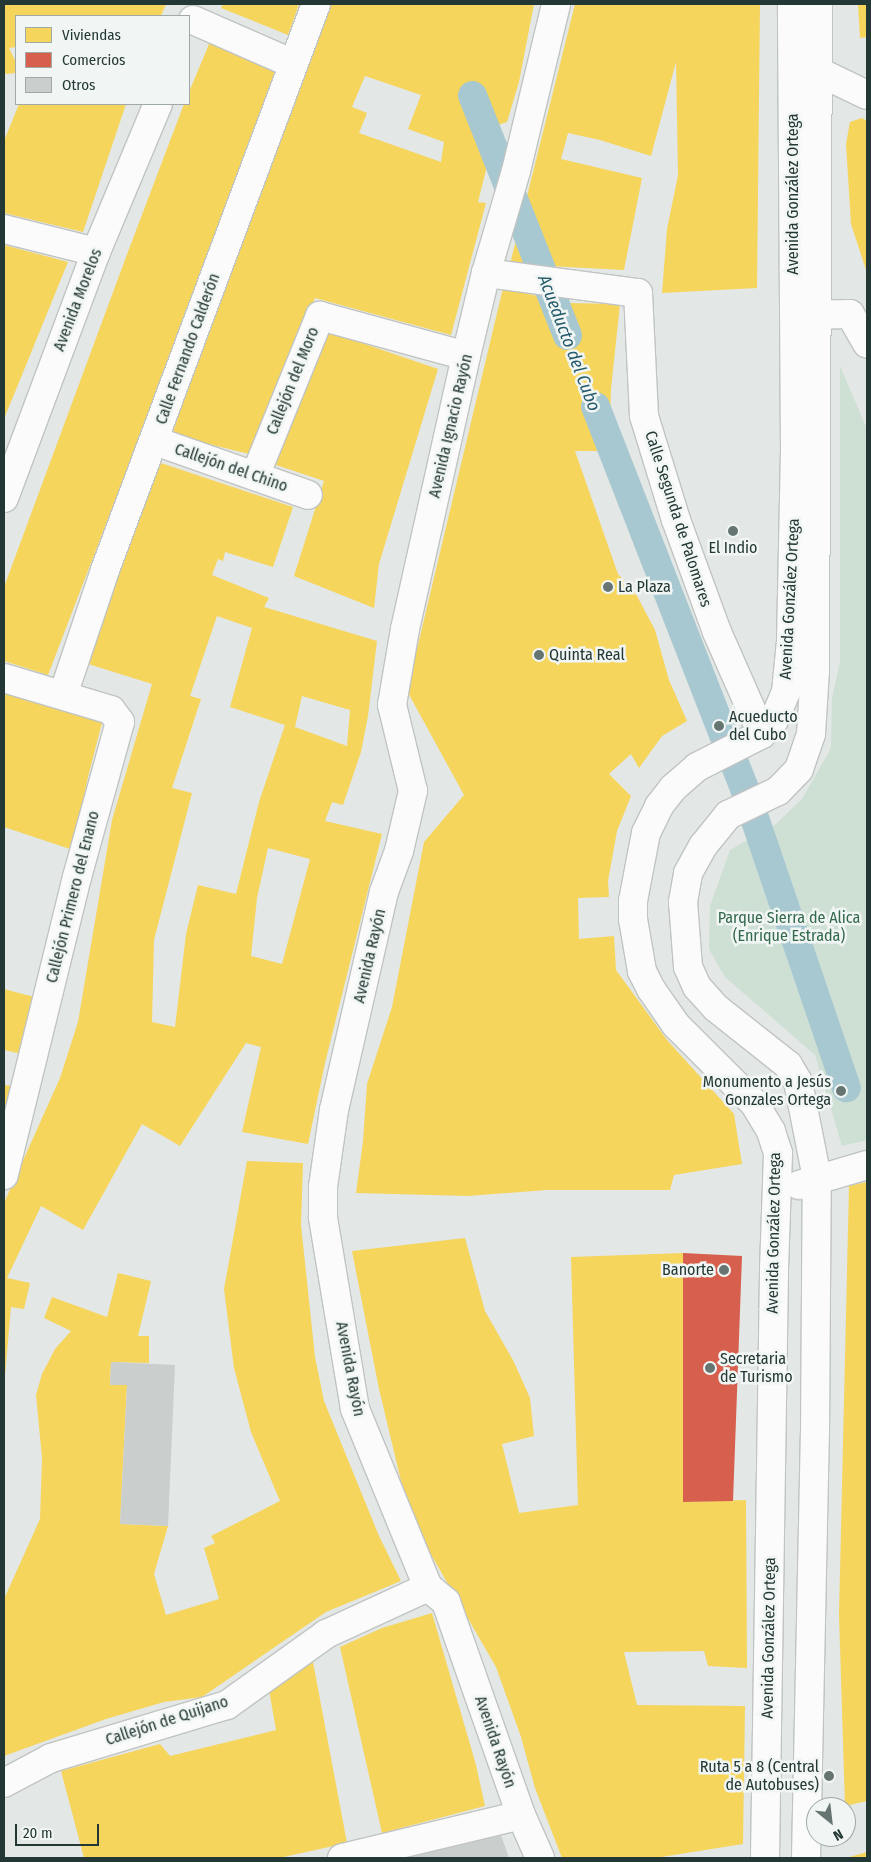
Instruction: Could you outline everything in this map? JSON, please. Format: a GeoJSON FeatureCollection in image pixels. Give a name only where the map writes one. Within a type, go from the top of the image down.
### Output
{"type":"FeatureCollection","features":[{"type":"Feature","properties":{"kind":"street","name":"Calle Fernando Calderón"},"geometry":{"type":"LineString","coordinates":[[63,695],[105,570],[155,441],[316,4]]}},
{"type":"Feature","properties":{"kind":"street","name":"Avenida Ignacio Rayón"},"geometry":{"type":"LineString","coordinates":[[399,851],[413,791],[392,705],[408,620],[466,356],[486,273],[516,171],[556,4]]}},
{"type":"Feature","properties":{"kind":"street","name":"Avenida González Ortega"},"geometry":{"type":"LineString","coordinates":[[792,4],[805,68],[805,315],[815,670],[811,734],[799,769],[778,791],[728,815],[703,846],[688,873],[683,902],[688,968],[697,987],[716,1008],[788,1065],[798,1082],[817,1178],[815,1443],[806,1849]]}},
{"type":"Feature","properties":{"kind":"street","name":"Avenida González Ortega"},"geometry":{"type":"LineString","coordinates":[[805,68],[818,4]]}},
{"type":"Feature","properties":{"kind":"street"},"geometry":{"type":"LineString","coordinates":[[194,18],[293,64]]}},
{"type":"Feature","properties":{"kind":"street"},"geometry":{"type":"LineString","coordinates":[[805,68],[867,94]]}},
{"type":"Feature","properties":{"kind":"street","name":"Avenida Morelos"},"geometry":{"type":"LineString","coordinates":[[4,498],[96,252],[158,105]]}},
{"type":"Feature","properties":{"kind":"street"},"geometry":{"type":"LineString","coordinates":[[4,229],[96,252]]}},
{"type":"Feature","properties":{"kind":"street","name":"Calle Segunda de Palomares"},"geometry":{"type":"LineString","coordinates":[[486,273],[638,293],[644,416],[676,520],[717,632],[762,734]]}},
{"type":"Feature","properties":{"kind":"street"},"geometry":{"type":"LineString","coordinates":[[805,315],[850,314],[867,344]]}},
{"type":"Feature","properties":{"kind":"street","name":"Avenida González Ortega"},"geometry":{"type":"LineString","coordinates":[[765,1858],[778,1153],[771,1131],[755,1104],[676,1025],[651,989],[642,971],[633,920],[634,901],[646,833],[659,806],[672,788],[697,767],[762,734],[774,720],[786,692],[790,641],[795,448],[805,315]]}},
{"type":"Feature","properties":{"kind":"street","name":"Callejón del Moro"},"geometry":{"type":"LineString","coordinates":[[255,476],[320,316],[466,356]]}},
{"type":"Feature","properties":{"kind":"street","name":"Callejón del Chino"},"geometry":{"type":"LineString","coordinates":[[155,441],[308,495]]}},
{"type":"Feature","properties":{"kind":"street"},"geometry":{"type":"LineString","coordinates":[[4,678],[63,695]]}},
{"type":"Feature","properties":{"kind":"street","name":"Callejón Primero del Enano"},"geometry":{"type":"LineString","coordinates":[[4,1175],[16,1077],[120,722],[110,710],[63,695]]}},
{"type":"Feature","properties":{"kind":"street","name":"Avenida Rayón"},"geometry":{"type":"LineString","coordinates":[[399,851],[384,892],[334,1110],[323,1187],[323,1217],[354,1409],[428,1587],[446,1602],[521,1815],[540,1858]]}},
{"type":"Feature","properties":{"kind":"street"},"geometry":{"type":"LineString","coordinates":[[776,1194],[817,1178],[867,1165]]}},
{"type":"Feature","properties":{"kind":"street","name":"Callejón de Quijano"},"geometry":{"type":"LineString","coordinates":[[4,1783],[51,1758],[227,1705],[326,1634],[428,1587]]}},
{"type":"Feature","properties":{"kind":"street"},"geometry":{"type":"LineString","coordinates":[[342,1858],[521,1815]]}},
{"type":"Feature","properties":{"kind":"street"},"geometry":{"type":"LineString","coordinates":[[765,1858],[806,1849]]}},
{"type":"Feature","properties":{"kind":"green space","name":"Parque Sierra de Alica (Enrique Estrada)"},"geometry":{"type":"Polygon","coordinates":[[[840,366],[867,429],[867,1140],[842,1146],[815,1055],[725,977],[709,949],[710,906],[730,850],[776,824],[802,799],[831,748],[832,698],[840,662],[840,366]]]}},
{"type":"Feature","properties":{"kind":"building: Viviendas"},"geometry":{"type":"Polygon","coordinates":[[[4,4],[166,4],[161,15],[15,15],[15,47],[9,48],[15,60],[15,73],[4,74],[4,4]]]}},
{"type":"Feature","properties":{"kind":"building: Viviendas"},"geometry":{"type":"Polygon","coordinates":[[[223,4],[299,4],[288,35],[221,8],[223,4]]]}},
{"type":"Feature","properties":{"kind":"building: Viviendas"},"geometry":{"type":"Polygon","coordinates":[[[327,4],[534,4],[519,82],[507,122],[488,128],[481,137],[488,162],[478,202],[486,203],[451,335],[315,298],[253,455],[172,435],[194,368],[327,4]],[[365,76],[352,107],[367,113],[359,133],[441,162],[444,142],[408,129],[421,95],[365,76]]]}},
{"type":"Feature","properties":{"kind":"building: Viviendas"},"geometry":{"type":"Polygon","coordinates":[[[575,4],[760,4],[757,288],[662,293],[667,229],[678,175],[676,62],[651,156],[600,140],[568,133],[561,159],[642,178],[624,270],[510,264],[575,4]]]}},
{"type":"Feature","properties":{"kind":"building: Viviendas"},"geometry":{"type":"Polygon","coordinates":[[[858,4],[867,4],[867,37],[860,38],[858,4]]]}},
{"type":"Feature","properties":{"kind":"building: Viviendas"},"geometry":{"type":"Polygon","coordinates":[[[212,37],[278,65],[48,675],[4,661],[4,587],[184,105],[190,105],[190,90],[212,37]]]}},
{"type":"Feature","properties":{"kind":"building: Viviendas"},"geometry":{"type":"Polygon","coordinates":[[[19,105],[126,105],[83,232],[4,213],[4,141],[19,105]]]}},
{"type":"Feature","properties":{"kind":"building: Viviendas"},"geometry":{"type":"Polygon","coordinates":[[[862,118],[867,121],[867,273],[851,224],[846,144],[850,122],[862,118]]]}},
{"type":"Feature","properties":{"kind":"building: Viviendas"},"geometry":{"type":"Polygon","coordinates":[[[4,245],[68,262],[4,419],[4,245]]]}},
{"type":"Feature","properties":{"kind":"building: Viviendas"},"geometry":{"type":"Polygon","coordinates":[[[503,288],[568,303],[620,304],[611,389],[609,451],[575,451],[618,574],[637,596],[655,630],[669,680],[687,721],[662,736],[639,768],[631,754],[609,774],[631,796],[617,831],[608,881],[609,897],[578,898],[579,939],[614,936],[616,970],[667,1040],[734,1114],[742,1164],[674,1175],[670,1190],[547,1190],[468,1196],[356,1193],[363,1141],[367,1084],[392,1007],[424,842],[464,795],[407,691],[503,288]]]}},
{"type":"Feature","properties":{"kind":"building: Viviendas"},"geometry":{"type":"Polygon","coordinates":[[[321,329],[438,369],[379,564],[374,608],[294,576],[324,481],[273,464],[321,329]]]}},
{"type":"Feature","properties":{"kind":"building: Viviendas"},"geometry":{"type":"Polygon","coordinates":[[[158,462],[293,507],[273,567],[225,552],[223,561],[218,559],[212,575],[269,598],[264,607],[377,641],[368,716],[361,752],[343,805],[332,802],[325,821],[382,834],[325,1063],[308,1144],[242,1132],[261,1047],[246,1043],[180,1146],[142,1124],[83,1230],[41,1206],[7,1278],[30,1283],[24,1309],[11,1307],[4,1387],[4,1203],[60,1078],[78,1022],[112,820],[152,684],[85,663],[158,462]],[[217,616],[190,696],[201,699],[172,788],[192,793],[154,940],[152,1022],[175,1027],[186,934],[198,885],[236,894],[259,802],[285,725],[230,707],[252,628],[217,616]],[[302,696],[295,727],[347,746],[350,710],[302,696]],[[268,848],[257,898],[251,956],[282,964],[310,859],[268,848]]]}},
{"type":"Feature","properties":{"kind":"building: Viviendas"},"geometry":{"type":"Polygon","coordinates":[[[4,677],[104,715],[88,777],[73,850],[4,827],[4,677]]]}},
{"type":"Feature","properties":{"kind":"building: Viviendas"},"geometry":{"type":"Polygon","coordinates":[[[4,989],[38,998],[22,1054],[4,1050],[4,989]]]}},
{"type":"Feature","properties":{"kind":"building: Viviendas"},"geometry":{"type":"Polygon","coordinates":[[[4,1085],[12,1086],[5,1117],[4,1117],[4,1085]]]}},
{"type":"Feature","properties":{"kind":"building: Viviendas"},"geometry":{"type":"Polygon","coordinates":[[[247,1161],[303,1163],[301,1225],[315,1357],[324,1401],[379,1536],[401,1581],[326,1612],[202,1697],[164,1702],[106,1719],[4,1756],[4,1599],[40,1519],[42,1458],[36,1395],[42,1374],[55,1349],[71,1331],[44,1318],[52,1297],[107,1317],[118,1273],[151,1281],[138,1336],[149,1336],[149,1363],[111,1362],[110,1385],[127,1385],[120,1524],[168,1526],[154,1574],[166,1615],[219,1599],[204,1548],[215,1543],[211,1536],[280,1501],[251,1432],[234,1368],[224,1289],[247,1161]]]}},
{"type":"Feature","properties":{"kind":"building: Viviendas"},"geometry":{"type":"Polygon","coordinates":[[[867,1182],[867,1801],[856,1804],[856,1797],[845,1797],[839,1615],[849,1186],[867,1182]]]}},
{"type":"Feature","properties":{"kind":"building: Viviendas"},"geometry":{"type":"Polygon","coordinates":[[[465,1238],[485,1311],[514,1362],[530,1398],[534,1436],[502,1444],[519,1513],[578,1505],[571,1257],[683,1253],[683,1502],[746,1500],[747,1668],[708,1666],[704,1651],[624,1652],[637,1705],[745,1706],[743,1844],[655,1858],[562,1858],[535,1788],[521,1737],[496,1667],[422,1539],[401,1481],[379,1389],[352,1251],[465,1238]]]}},
{"type":"Feature","properties":{"kind":"building: Viviendas"},"geometry":{"type":"Polygon","coordinates":[[[432,1613],[476,1765],[485,1806],[382,1833],[340,1647],[382,1628],[432,1613]]]}},
{"type":"Feature","properties":{"kind":"building: Viviendas"},"geometry":{"type":"Polygon","coordinates":[[[313,1662],[347,1843],[279,1858],[84,1858],[61,1771],[160,1744],[170,1756],[276,1730],[269,1690],[313,1662]]]}},
{"type":"Feature","properties":{"kind":"building: Viviendas"},"geometry":{"type":"Polygon","coordinates":[[[867,1852],[867,1858],[846,1858],[867,1852]]]}},
{"type":"Feature","properties":{"kind":"building: Comercios","name":"Secretaria de Turismo"},"geometry":{"type":"Polygon","coordinates":[[[683,1253],[742,1256],[733,1501],[683,1502],[683,1253]]]}},
{"type":"Feature","properties":{"kind":"building: Otros"},"geometry":{"type":"Polygon","coordinates":[[[111,1362],[175,1365],[168,1526],[120,1524],[127,1385],[110,1385],[111,1362]]]}},
{"type":"Feature","properties":{"kind":"building: Otros"},"geometry":{"type":"Polygon","coordinates":[[[501,1835],[509,1858],[401,1858],[436,1849],[501,1835]]]}},
{"type":"Feature","properties":{"kind":"waterway","name":"Acueducto del Cubo"},"geometry":{"type":"LineString","coordinates":[[472,95],[567,335]]}},
{"type":"Feature","properties":{"kind":"waterway","name":"Acueducto del Cubo"},"geometry":{"type":"LineString","coordinates":[[595,406],[745,791],[846,1087]]}},
{"type":"Feature","properties":{"kind":"place","name":"El Indio"},"geometry":{"type":"Point","coordinates":[733,531]}},
{"type":"Feature","properties":{"kind":"place","name":"La Plaza"},"geometry":{"type":"Point","coordinates":[608,587]}},
{"type":"Feature","properties":{"kind":"place","name":"Quinta Real"},"geometry":{"type":"Point","coordinates":[539,655]}},
{"type":"Feature","properties":{"kind":"place","name":"Acueducto del Cubo"},"geometry":{"type":"Point","coordinates":[719,726]}},
{"type":"Feature","properties":{"kind":"place","name":"Monumento a Jesús Gonzales Ortega"},"geometry":{"type":"Point","coordinates":[841,1091]}},
{"type":"Feature","properties":{"kind":"place","name":"Banorte"},"geometry":{"type":"Point","coordinates":[724,1270]}},
{"type":"Feature","properties":{"kind":"place","name":"Secretaria de Turismo"},"geometry":{"type":"Point","coordinates":[710,1368]}},
{"type":"Feature","properties":{"kind":"place","name":"Ruta 5 a 8 (Central de Autobuses)"},"geometry":{"type":"Point","coordinates":[829,1776]}}]}
